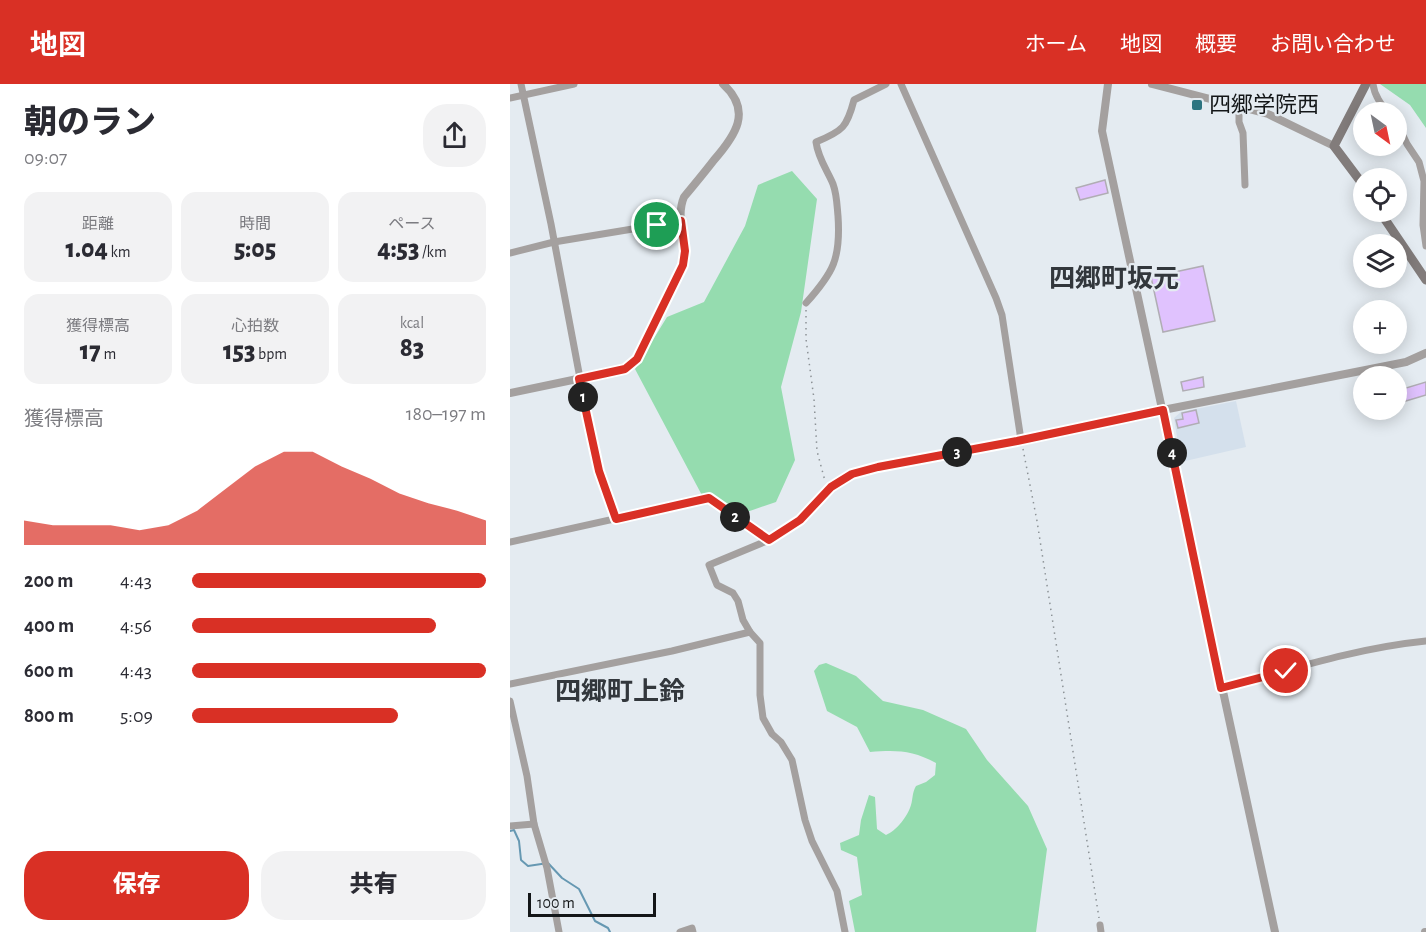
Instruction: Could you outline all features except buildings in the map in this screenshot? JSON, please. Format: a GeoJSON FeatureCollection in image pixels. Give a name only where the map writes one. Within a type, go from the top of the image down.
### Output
{"type":"FeatureCollection","features":[{"type":"Feature","properties":{"kind":"main road"},"geometry":{"type":"LineString","coordinates":[[1353,171],[1334,146],[1366,84]]}},
{"type":"Feature","properties":{"kind":"main road"},"geometry":{"type":"LineString","coordinates":[[1387,222],[1426,280]]}},
{"type":"Feature","properties":{"kind":"street"},"geometry":{"type":"LineString","coordinates":[[521,84],[599,471],[616,519]]}},
{"type":"Feature","properties":{"kind":"street"},"geometry":{"type":"LineString","coordinates":[[510,98],[574,84]]}},
{"type":"Feature","properties":{"kind":"street"},"geometry":{"type":"LineString","coordinates":[[510,393],[625,369],[637,359],[683,265],[685,251],[680,207],[684,197],[733,138],[737,124],[738,105],[723,84]]}},
{"type":"Feature","properties":{"kind":"street"},"geometry":{"type":"LineString","coordinates":[[806,303],[823,284],[832,269],[840,241],[836,195],[817,152],[816,142],[841,129],[849,119],[854,100],[886,84]]}},
{"type":"Feature","properties":{"kind":"street"},"geometry":{"type":"LineString","coordinates":[[901,84],[1002,315],[1021,440]]}},
{"type":"Feature","properties":{"kind":"street"},"geometry":{"type":"LineString","coordinates":[[1108,84],[1102,130],[1275,932]]}},
{"type":"Feature","properties":{"kind":"street"},"geometry":{"type":"LineString","coordinates":[[1152,84],[1268,114],[1334,146]]}},
{"type":"Feature","properties":{"kind":"street"},"geometry":{"type":"LineString","coordinates":[[1373,84],[1380,102]]}},
{"type":"Feature","properties":{"kind":"street"},"geometry":{"type":"LineString","coordinates":[[1239,106],[1239,122],[1243,133],[1245,185]]}},
{"type":"Feature","properties":{"kind":"street"},"geometry":{"type":"LineString","coordinates":[[1407,144],[1419,162],[1424,181],[1423,225],[1426,246]]}},
{"type":"Feature","properties":{"kind":"street"},"geometry":{"type":"LineString","coordinates":[[510,253],[554,242],[681,221]]}},
{"type":"Feature","properties":{"kind":"street"},"geometry":{"type":"LineString","coordinates":[[845,932],[837,891],[812,841],[805,820],[792,760],[763,718],[760,695],[760,643],[743,620],[738,601],[733,593],[717,585],[709,565],[769,540],[800,520],[827,490],[852,474],[1406,362],[1426,354]]}},
{"type":"Feature","properties":{"kind":"street"},"geometry":{"type":"LineString","coordinates":[[510,542],[709,498],[769,540]]}},
{"type":"Feature","properties":{"kind":"street"},"geometry":{"type":"LineString","coordinates":[[510,684],[750,632]]}},
{"type":"Feature","properties":{"kind":"street"},"geometry":{"type":"LineString","coordinates":[[1221,688],[1350,654],[1426,641]]}},
{"type":"Feature","properties":{"kind":"street"},"geometry":{"type":"LineString","coordinates":[[510,701],[527,776],[534,824],[547,868],[559,932]]}},
{"type":"Feature","properties":{"kind":"street"},"geometry":{"type":"LineString","coordinates":[[510,826],[534,824]]}},
{"type":"Feature","properties":{"kind":"street"},"geometry":{"type":"LineString","coordinates":[[680,932],[692,928],[693,932]]}},
{"type":"Feature","properties":{"kind":"path"},"geometry":{"type":"LineString","coordinates":[[806,303],[806,339],[814,399],[817,451],[827,490]]}},
{"type":"Feature","properties":{"kind":"path"},"geometry":{"type":"LineString","coordinates":[[1021,440],[1036,520],[1100,928]]}},
{"type":"Feature","properties":{"kind":"shaded area"},"geometry":{"type":"Polygon","coordinates":[[[1236,401],[1246,447],[1181,462],[1174,418],[1181,412],[1236,401]]]}},
{"type":"Feature","properties":{"kind":"green space"},"geometry":{"type":"Polygon","coordinates":[[[1380,84],[1426,84],[1426,128],[1410,105],[1380,84]]]}},
{"type":"Feature","properties":{"kind":"green space"},"geometry":{"type":"Polygon","coordinates":[[[792,171],[817,199],[801,312],[781,387],[795,460],[776,502],[738,515],[705,501],[635,369],[667,317],[704,302],[745,226],[758,185],[792,171]]]}},
{"type":"Feature","properties":{"kind":"green space"},"geometry":{"type":"Polygon","coordinates":[[[826,663],[856,676],[883,701],[923,710],[966,729],[987,760],[1028,806],[1047,849],[1036,932],[855,932],[849,901],[862,895],[857,857],[841,850],[840,843],[859,835],[869,795],[875,797],[877,829],[886,835],[894,830],[907,814],[916,786],[935,775],[936,763],[904,752],[870,752],[857,727],[827,711],[814,671],[819,665],[826,663]]]}},
{"type":"Feature","properties":{"kind":"waterway"},"geometry":{"type":"LineString","coordinates":[[510,831],[514,830],[519,841],[521,860],[528,866],[548,863],[562,878],[579,889],[595,921],[608,928],[610,932]]}},
{"type":"Feature","properties":{"kind":"place","name":"四郷学院西"},"geometry":{"type":"Point","coordinates":[1197,105]}},
{"type":"Feature","properties":{"kind":"district","name":"四郷町坂元"},"geometry":{"type":"Point","coordinates":[1114,279]}},
{"type":"Feature","properties":{"kind":"district","name":"四郷町上鈴"},"geometry":{"type":"Point","coordinates":[620,692]}},
{"type":"Feature","properties":{"kind":"route"},"geometry":{"type":"LineString","coordinates":[[657,225],[681,221],[685,251],[683,265],[637,359],[625,369],[579,379],[599,471],[616,519],[696,499],[709,498],[769,540],[800,520],[831,487],[852,474],[1163,410],[1221,688],[1286,671]]}}]}
